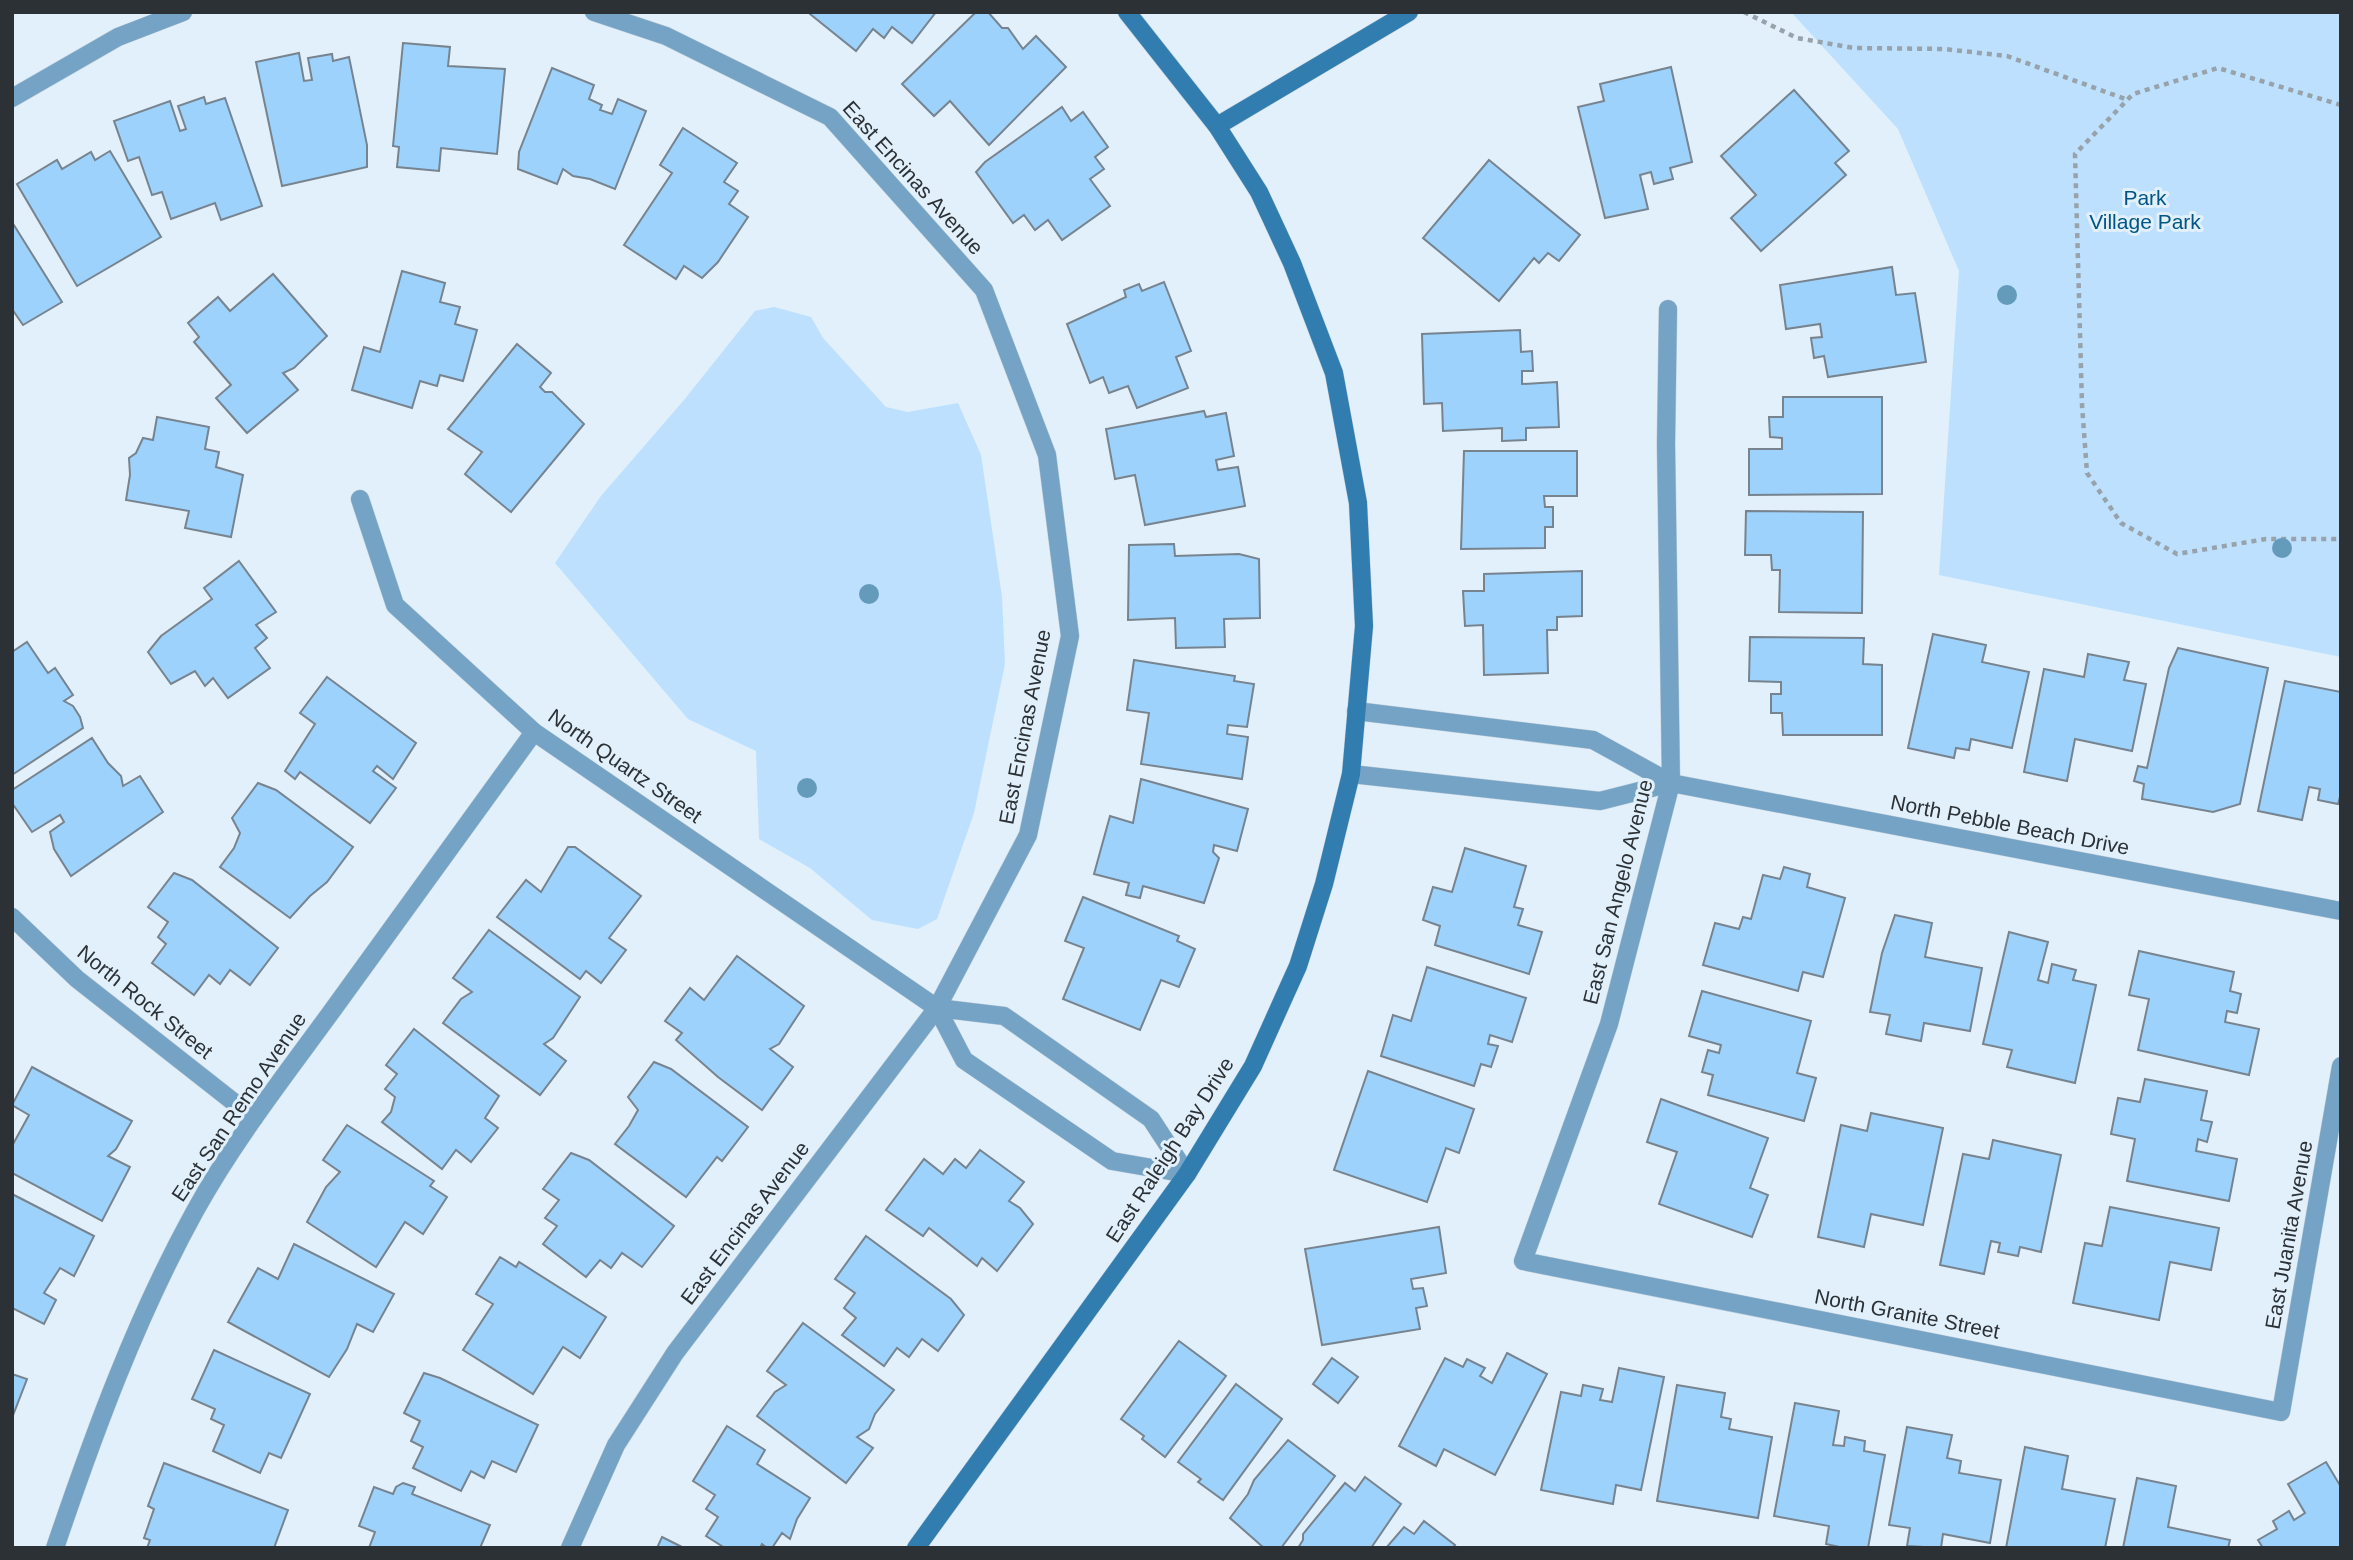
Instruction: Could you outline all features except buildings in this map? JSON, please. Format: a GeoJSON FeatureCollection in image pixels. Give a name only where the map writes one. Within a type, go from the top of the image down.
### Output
{"type":"FeatureCollection","features":[{"type":"Feature","properties":{"kind":"street"},"geometry":{"type":"LineString","coordinates":[[12,98],[118,37],[183,12]]}},
{"type":"Feature","properties":{"kind":"street","name":"East Encinas Avenue"},"geometry":{"type":"LineString","coordinates":[[570,1548],[615,1445],[675,1353],[937,1008],[1028,835],[1070,636],[1047,455],[984,290],[830,117],[666,36],[594,12]]}},
{"type":"Feature","properties":{"kind":"street","name":"East Raleigh Bay Drive"},"geometry":{"type":"LineString","coordinates":[[916,1548],[1187,1174],[1252,1066],[1298,966],[1324,884],[1351,774],[1364,626],[1358,503],[1334,373],[1292,263],[1259,192],[1217,126],[1127,12]]}},
{"type":"Feature","properties":{"kind":"street"},"geometry":{"type":"LineString","coordinates":[[1217,126],[1409,12]]}},
{"type":"Feature","properties":{"kind":"street","name":"East San Angelo Avenue"},"geometry":{"type":"LineString","coordinates":[[1523,1261],[1609,1024],[1671,783],[1666,444],[1668,309]]}},
{"type":"Feature","properties":{"kind":"street","name":"North Quartz Street"},"geometry":{"type":"LineString","coordinates":[[360,499],[395,605],[534,732],[937,1008],[1004,1016],[1151,1119],[1187,1174]]}},
{"type":"Feature","properties":{"kind":"street","name":"North Pebble Beach Drive"},"geometry":{"type":"LineString","coordinates":[[1356,711],[1593,740],[1671,783],[2341,911]]}},
{"type":"Feature","properties":{"kind":"street","name":"East San Remo Avenue"},"geometry":{"type":"LineString","coordinates":[[55,1548],[120,1370],[160,1278],[196,1209],[254,1118],[534,732]]}},
{"type":"Feature","properties":{"kind":"street","name":"North Pebble Beach Drive"},"geometry":{"type":"LineString","coordinates":[[1351,774],[1600,801],[1671,783]]}},
{"type":"Feature","properties":{"kind":"street","name":"North Rock Street"},"geometry":{"type":"LineString","coordinates":[[12,917],[77,979],[254,1118]]}},
{"type":"Feature","properties":{"kind":"street","name":"North Quartz Street"},"geometry":{"type":"LineString","coordinates":[[937,1008],[964,1060],[1112,1161],[1187,1174]]}},
{"type":"Feature","properties":{"kind":"street","name":"East Juanita Avenue"},"geometry":{"type":"LineString","coordinates":[[2281,1412],[2341,1066]]}},
{"type":"Feature","properties":{"kind":"street","name":"North Granite Street"},"geometry":{"type":"LineString","coordinates":[[1523,1261],[2281,1412]]}},
{"type":"Feature","properties":{"kind":"path"},"geometry":{"type":"LineString","coordinates":[[1744,12],[1797,38],[1854,48],[1944,49],[2007,56],[2128,100]]}},
{"type":"Feature","properties":{"kind":"path"},"geometry":{"type":"LineString","coordinates":[[2341,105],[2218,68],[2133,94],[2075,154],[2082,405],[2087,473],[2121,523],[2177,554],[2266,539],[2341,539]]}},
{"type":"Feature","properties":{"kind":"green space","name":"Park Village Park"},"geometry":{"type":"Polygon","coordinates":[[[1791,12],[2341,12],[2341,657],[1939,575],[1959,271],[1898,129],[1791,12]]]}},
{"type":"Feature","properties":{"kind":"green space"},"geometry":{"type":"Polygon","coordinates":[[[774,307],[811,317],[823,338],[886,407],[908,412],[958,403],[981,455],[1002,597],[1005,664],[974,813],[937,919],[918,929],[872,920],[810,868],[759,839],[756,751],[688,719],[555,563],[601,496],[684,400],[755,311],[774,307]]]}}]}
